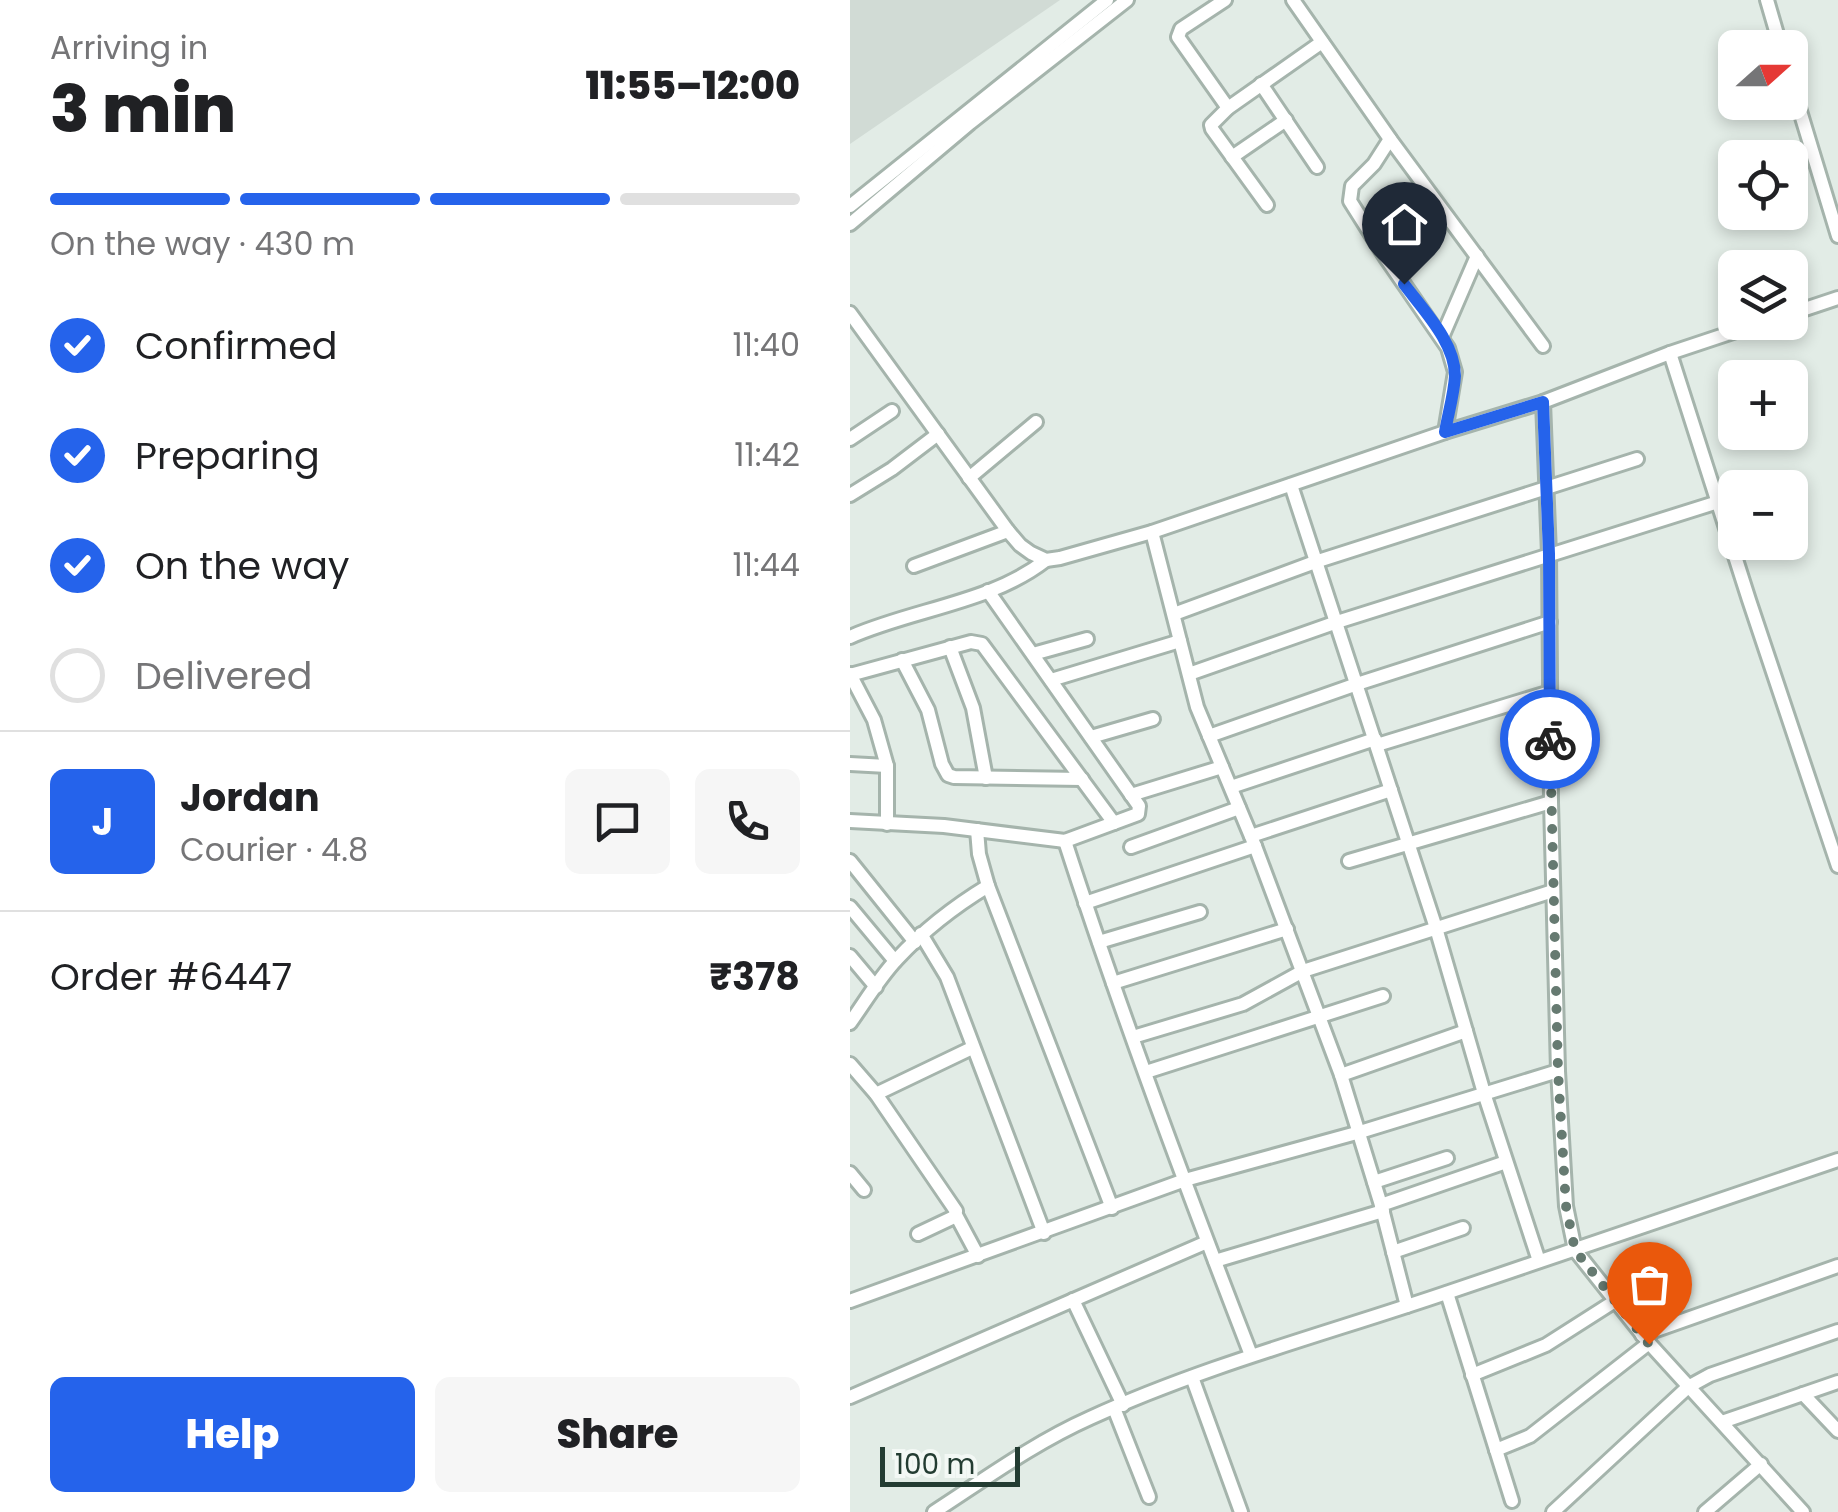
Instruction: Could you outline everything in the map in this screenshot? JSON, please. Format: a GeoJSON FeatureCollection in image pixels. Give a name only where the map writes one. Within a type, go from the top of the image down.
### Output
{"type":"FeatureCollection","features":[{"type":"Feature","properties":{"kind":"street"},"geometry":{"type":"LineString","coordinates":[[850,206],[1108,0]]}},
{"type":"Feature","properties":{"kind":"street"},"geometry":{"type":"LineString","coordinates":[[850,224],[970,123],[1127,0]]}},
{"type":"Feature","properties":{"kind":"street"},"geometry":{"type":"LineString","coordinates":[[1224,0],[1182,29],[1178,38],[1228,108]]}},
{"type":"Feature","properties":{"kind":"street"},"geometry":{"type":"LineString","coordinates":[[1293,0],[1543,346]]}},
{"type":"Feature","properties":{"kind":"street"},"geometry":{"type":"LineString","coordinates":[[1767,0],[1776,30]]}},
{"type":"Feature","properties":{"kind":"street"},"geometry":{"type":"LineString","coordinates":[[1267,206],[1212,125],[1228,108],[1322,42]]}},
{"type":"Feature","properties":{"kind":"street"},"geometry":{"type":"LineString","coordinates":[[1262,84],[1318,167]]}},
{"type":"Feature","properties":{"kind":"street"},"geometry":{"type":"LineString","coordinates":[[1232,157],[1286,120]]}},
{"type":"Feature","properties":{"kind":"street"},"geometry":{"type":"LineString","coordinates":[[1803,120],[1838,236]]}},
{"type":"Feature","properties":{"kind":"street"},"geometry":{"type":"LineString","coordinates":[[1390,139],[1374,164],[1352,186],[1350,201],[1442,336],[1452,359],[1455,372],[1445,432]]}},
{"type":"Feature","properties":{"kind":"street"},"geometry":{"type":"LineString","coordinates":[[1821,180],[1838,174]]}},
{"type":"Feature","properties":{"kind":"street"},"geometry":{"type":"LineString","coordinates":[[1442,336],[1477,256]]}},
{"type":"Feature","properties":{"kind":"street"},"geometry":{"type":"LineString","coordinates":[[1808,308],[1838,298]]}},
{"type":"Feature","properties":{"kind":"street"},"geometry":{"type":"LineString","coordinates":[[850,312],[1008,531],[1020,545],[1046,560]]}},
{"type":"Feature","properties":{"kind":"street"},"geometry":{"type":"LineString","coordinates":[[850,637],[988,591],[1024,576],[1046,560],[1152,532],[1543,402],[1718,337]]}},
{"type":"Feature","properties":{"kind":"street"},"geometry":{"type":"LineString","coordinates":[[1189,674],[1337,622],[1718,502],[1670,353]]}},
{"type":"Feature","properties":{"kind":"street"},"geometry":{"type":"LineString","coordinates":[[1543,402],[1558,1071],[1566,1206],[1575,1250],[1645,1339],[1802,1511]]}},
{"type":"Feature","properties":{"kind":"street"},"geometry":{"type":"LineString","coordinates":[[850,439],[892,410]]}},
{"type":"Feature","properties":{"kind":"street"},"geometry":{"type":"LineString","coordinates":[[969,478],[1036,422]]}},
{"type":"Feature","properties":{"kind":"street"},"geometry":{"type":"LineString","coordinates":[[850,495],[938,434]]}},
{"type":"Feature","properties":{"kind":"street"},"geometry":{"type":"LineString","coordinates":[[1174,614],[1315,562],[1637,459]]}},
{"type":"Feature","properties":{"kind":"street"},"geometry":{"type":"LineString","coordinates":[[1290,485],[1358,684],[1484,1093],[1540,1260]]}},
{"type":"Feature","properties":{"kind":"street"},"geometry":{"type":"LineString","coordinates":[[914,566],[1008,531]]}},
{"type":"Feature","properties":{"kind":"street"},"geometry":{"type":"LineString","coordinates":[[1152,532],[1198,706],[1341,1074],[1407,1306]]}},
{"type":"Feature","properties":{"kind":"street"},"geometry":{"type":"LineString","coordinates":[[1737,560],[1838,866]]}},
{"type":"Feature","properties":{"kind":"street"},"geometry":{"type":"LineString","coordinates":[[850,821],[944,826],[1065,841],[1138,814],[1139,806],[988,591]]}},
{"type":"Feature","properties":{"kind":"street"},"geometry":{"type":"LineString","coordinates":[[1209,736],[1550,622]]}},
{"type":"Feature","properties":{"kind":"street"},"geometry":{"type":"LineString","coordinates":[[1032,654],[1087,639]]}},
{"type":"Feature","properties":{"kind":"street"},"geometry":{"type":"LineString","coordinates":[[1051,680],[1180,641]]}},
{"type":"Feature","properties":{"kind":"street"},"geometry":{"type":"LineString","coordinates":[[887,824],[887,766],[874,720],[850,674],[971,642],[982,644],[1114,824]]}},
{"type":"Feature","properties":{"kind":"street"},"geometry":{"type":"LineString","coordinates":[[950,647],[974,708],[986,778]]}},
{"type":"Feature","properties":{"kind":"street"},"geometry":{"type":"LineString","coordinates":[[902,660],[928,710],[948,775],[1082,779]]}},
{"type":"Feature","properties":{"kind":"street"},"geometry":{"type":"LineString","coordinates":[[1230,787],[1550,692]]}},
{"type":"Feature","properties":{"kind":"street"},"geometry":{"type":"LineString","coordinates":[[1091,737],[1153,720]]}},
{"type":"Feature","properties":{"kind":"street"},"geometry":{"type":"LineString","coordinates":[[850,764],[887,766]]}},
{"type":"Feature","properties":{"kind":"street"},"geometry":{"type":"LineString","coordinates":[[1131,795],[1222,768]]}},
{"type":"Feature","properties":{"kind":"street"},"geometry":{"type":"LineString","coordinates":[[1085,903],[1391,790]]}},
{"type":"Feature","properties":{"kind":"street"},"geometry":{"type":"LineString","coordinates":[[1349,860],[1551,802]]}},
{"type":"Feature","properties":{"kind":"street"},"geometry":{"type":"LineString","coordinates":[[1131,847],[1240,808]]}},
{"type":"Feature","properties":{"kind":"street"},"geometry":{"type":"LineString","coordinates":[[976,830],[988,886],[1112,1208]]}},
{"type":"Feature","properties":{"kind":"street"},"geometry":{"type":"LineString","coordinates":[[1065,841],[1207,1242],[1252,1355]]}},
{"type":"Feature","properties":{"kind":"street"},"geometry":{"type":"LineString","coordinates":[[850,861],[918,938],[947,978],[1044,1233]]}},
{"type":"Feature","properties":{"kind":"street"},"geometry":{"type":"LineString","coordinates":[[850,1022],[895,961],[918,938],[988,886]]}},
{"type":"Feature","properties":{"kind":"street"},"geometry":{"type":"LineString","coordinates":[[1133,1037],[1243,1004],[1303,971],[1553,891]]}},
{"type":"Feature","properties":{"kind":"street"},"geometry":{"type":"LineString","coordinates":[[850,907],[895,961]]}},
{"type":"Feature","properties":{"kind":"street"},"geometry":{"type":"LineString","coordinates":[[1099,942],[1200,912]]}},
{"type":"Feature","properties":{"kind":"street"},"geometry":{"type":"LineString","coordinates":[[1114,983],[1287,929]]}},
{"type":"Feature","properties":{"kind":"street"},"geometry":{"type":"LineString","coordinates":[[850,956],[876,987]]}},
{"type":"Feature","properties":{"kind":"street"},"geometry":{"type":"LineString","coordinates":[[1146,1072],[1383,996]]}},
{"type":"Feature","properties":{"kind":"street"},"geometry":{"type":"LineString","coordinates":[[1341,1074],[1466,1031]]}},
{"type":"Feature","properties":{"kind":"street"},"geometry":{"type":"LineString","coordinates":[[876,1094],[972,1048]]}},
{"type":"Feature","properties":{"kind":"street"},"geometry":{"type":"LineString","coordinates":[[850,1064],[876,1094],[954,1206],[978,1256]]}},
{"type":"Feature","properties":{"kind":"street"},"geometry":{"type":"LineString","coordinates":[[850,1301],[1185,1180],[1360,1132],[1558,1071]]}},
{"type":"Feature","properties":{"kind":"street"},"geometry":{"type":"LineString","coordinates":[[1374,1182],[1447,1158]]}},
{"type":"Feature","properties":{"kind":"street"},"geometry":{"type":"LineString","coordinates":[[934,1512],[1041,1443],[1192,1376],[1838,1160]]}},
{"type":"Feature","properties":{"kind":"street"},"geometry":{"type":"LineString","coordinates":[[1215,1260],[1382,1208],[1506,1162]]}},
{"type":"Feature","properties":{"kind":"street"},"geometry":{"type":"LineString","coordinates":[[850,1173],[864,1190]]}},
{"type":"Feature","properties":{"kind":"street"},"geometry":{"type":"LineString","coordinates":[[918,1234],[956,1214]]}},
{"type":"Feature","properties":{"kind":"street"},"geometry":{"type":"LineString","coordinates":[[1393,1252],[1463,1228]]}},
{"type":"Feature","properties":{"kind":"street"},"geometry":{"type":"LineString","coordinates":[[850,1397],[1207,1242]]}},
{"type":"Feature","properties":{"kind":"street"},"geometry":{"type":"LineString","coordinates":[[1496,1450],[1530,1436],[1645,1339],[1838,1266]]}},
{"type":"Feature","properties":{"kind":"street"},"geometry":{"type":"LineString","coordinates":[[1447,1293],[1512,1501]]}},
{"type":"Feature","properties":{"kind":"street"},"geometry":{"type":"LineString","coordinates":[[1074,1300],[1118,1406],[1149,1497]]}},
{"type":"Feature","properties":{"kind":"street"},"geometry":{"type":"LineString","coordinates":[[1472,1375],[1546,1345],[1616,1302]]}},
{"type":"Feature","properties":{"kind":"street"},"geometry":{"type":"LineString","coordinates":[[1552,1512],[1688,1387],[1838,1331]]}},
{"type":"Feature","properties":{"kind":"street"},"geometry":{"type":"LineString","coordinates":[[1192,1376],[1241,1512]]}},
{"type":"Feature","properties":{"kind":"street"},"geometry":{"type":"LineString","coordinates":[[1722,1422],[1838,1382]]}},
{"type":"Feature","properties":{"kind":"street"},"geometry":{"type":"LineString","coordinates":[[1803,1394],[1838,1431]]}},
{"type":"Feature","properties":{"kind":"street"},"geometry":{"type":"LineString","coordinates":[[1705,1512],[1761,1464]]}},
{"type":"Feature","properties":{"kind":"shaded area"},"geometry":{"type":"Polygon","coordinates":[[[850,0],[1060,0],[850,144],[850,0]]]}},
{"type":"Feature","properties":{"kind":"way so far"},"geometry":{"type":"LineString","coordinates":[[1550,739],[1558,1071],[1566,1206],[1575,1250],[1649,1344]]}},
{"type":"Feature","properties":{"kind":"route"},"geometry":{"type":"LineString","coordinates":[[1404,284],[1442,336],[1452,359],[1454,383],[1445,432],[1543,402],[1550,739]]}}]}
